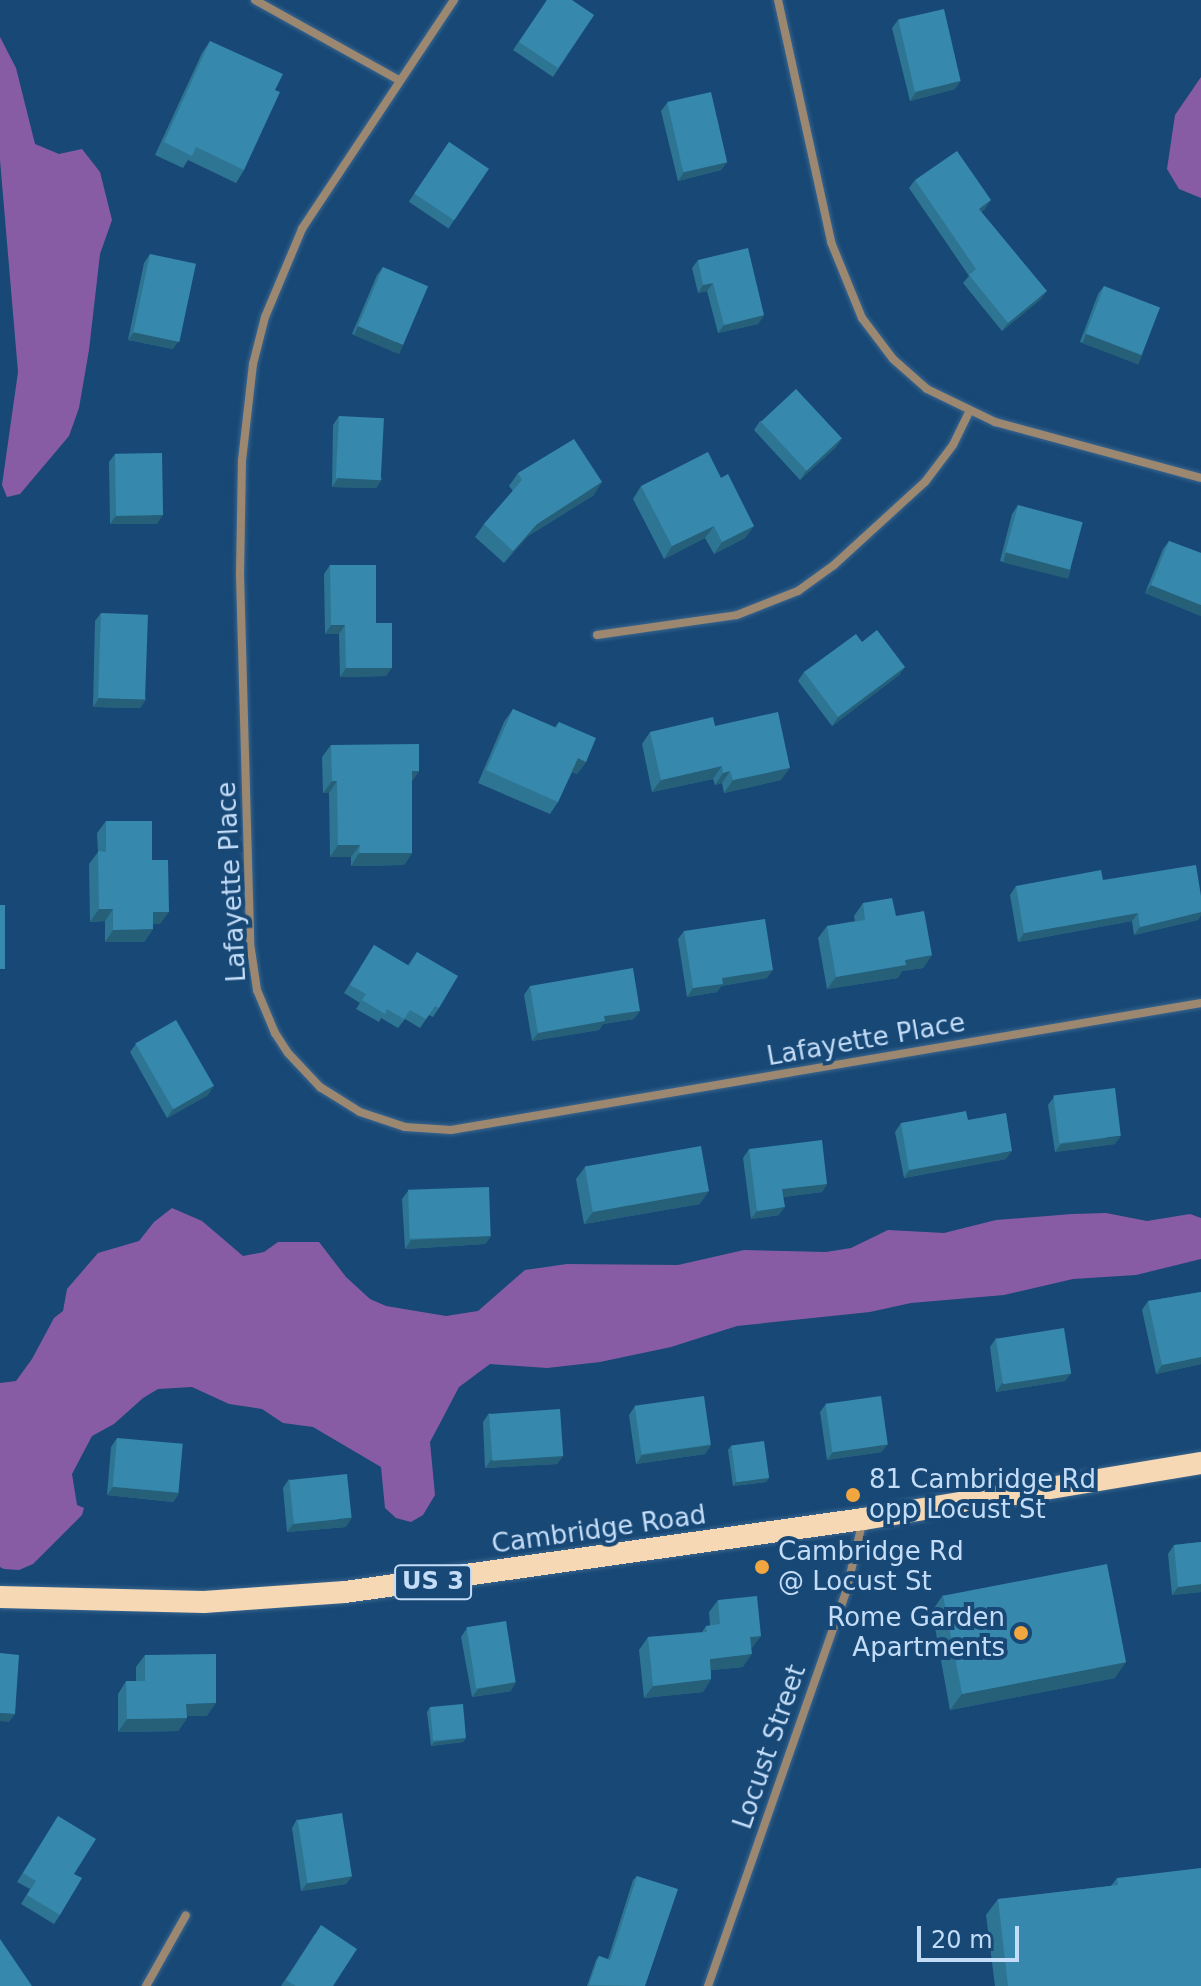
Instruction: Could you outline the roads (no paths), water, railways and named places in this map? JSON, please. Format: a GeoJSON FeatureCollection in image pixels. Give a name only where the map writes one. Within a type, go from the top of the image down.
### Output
{"type":"FeatureCollection","features":[{"type":"Feature","properties":{"kind":"highway","name":"Cambridge Road"},"geometry":{"type":"LineString","coordinates":[[0,1597],[190,1602],[300,1597],[454,1580],[863,1519],[1201,1463]]}},
{"type":"Feature","properties":{"kind":"street"},"geometry":{"type":"LineString","coordinates":[[255,0],[399,80]]}},
{"type":"Feature","properties":{"kind":"street","name":"Lafayette Place"},"geometry":{"type":"LineString","coordinates":[[454,0],[327,187],[287,261],[265,317],[245,411],[240,575],[252,966],[257,990],[275,1033],[303,1071],[320,1087],[360,1112],[405,1127],[451,1130],[1201,1003]]}},
{"type":"Feature","properties":{"kind":"street"},"geometry":{"type":"LineString","coordinates":[[778,0],[831,242],[854,304],[870,331],[893,359],[927,389],[969,412],[1019,430],[1201,478]]}},
{"type":"Feature","properties":{"kind":"street"},"geometry":{"type":"LineString","coordinates":[[597,635],[737,615],[798,591],[834,565],[925,482],[947,454],[969,412]]}},
{"type":"Feature","properties":{"kind":"street","name":"Locust Street"},"geometry":{"type":"LineString","coordinates":[[708,1986],[847,1588],[863,1519]]}},
{"type":"Feature","properties":{"kind":"street"},"geometry":{"type":"LineString","coordinates":[[146,1986],[186,1915]]}},
{"type":"Feature","properties":{"kind":"place","name":"81 Cambridge Rd opp Locust St"},"geometry":{"type":"Point","coordinates":[853,1495]}},
{"type":"Feature","properties":{"kind":"place","name":"Cambridge Rd @ Locust St"},"geometry":{"type":"Point","coordinates":[762,1567]}},
{"type":"Feature","properties":{"kind":"place","name":"Rome Garden Apartments"},"geometry":{"type":"Point","coordinates":[1021,1633]}}]}
